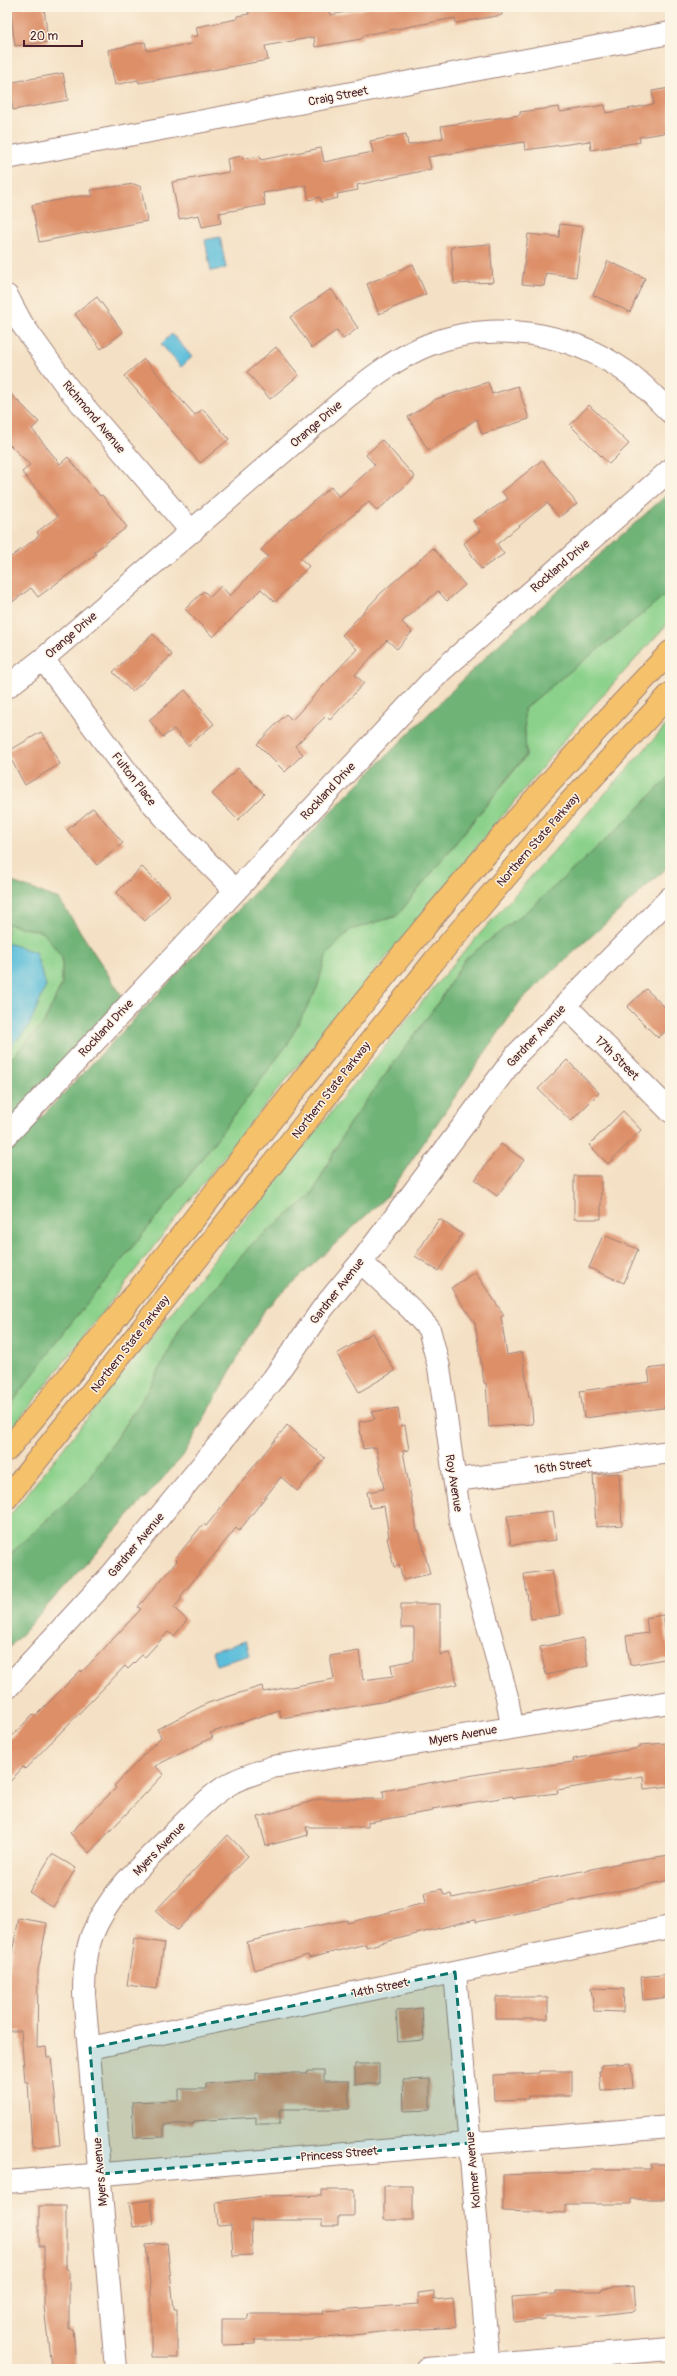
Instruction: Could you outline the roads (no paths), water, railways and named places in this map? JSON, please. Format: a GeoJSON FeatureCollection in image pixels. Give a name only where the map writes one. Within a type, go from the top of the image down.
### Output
{"type":"FeatureCollection","features":[{"type":"Feature","properties":{"kind":"highway"},"geometry":{"type":"LineString","coordinates":[[7,1450],[135,1295],[410,945],[508,829],[670,652]]}},
{"type":"Feature","properties":{"kind":"highway","name":"Northern State Parkway"},"geometry":{"type":"LineString","coordinates":[[7,1498],[434,961],[569,803],[670,694]]}},
{"type":"Feature","properties":{"kind":"street","name":"Craig Street"},"geometry":{"type":"LineString","coordinates":[[7,158],[670,33]]}},
{"type":"Feature","properties":{"kind":"street","name":"Richmond Avenue"},"geometry":{"type":"LineString","coordinates":[[7,296],[22,324],[68,388],[192,532]]}},
{"type":"Feature","properties":{"kind":"street","name":"Orange Drive"},"geometry":{"type":"LineString","coordinates":[[7,688],[43,659],[386,366],[429,344],[471,333],[524,332],[563,340],[583,347],[626,371],[670,412]]}},
{"type":"Feature","properties":{"kind":"street","name":"Rockland Drive"},"geometry":{"type":"LineString","coordinates":[[7,1135],[441,671],[670,470]]}},
{"type":"Feature","properties":{"kind":"street","name":"Fulton Place"},"geometry":{"type":"LineString","coordinates":[[43,659],[140,788],[183,838],[235,890]]}},
{"type":"Feature","properties":{"kind":"street","name":"Gardner Avenue"},"geometry":{"type":"LineString","coordinates":[[7,1688],[113,1573],[273,1379],[323,1308],[361,1262],[517,1054],[670,898]]}},
{"type":"Feature","properties":{"kind":"street","name":"17th Street"},"geometry":{"type":"LineString","coordinates":[[565,1005],[670,1111]]}},
{"type":"Feature","properties":{"kind":"street","name":"Roy Avenue"},"geometry":{"type":"LineString","coordinates":[[361,1262],[411,1309],[429,1329],[439,1367],[448,1445],[456,1480],[460,1520],[507,1697],[512,1727]]}},
{"type":"Feature","properties":{"kind":"street","name":"16th Street"},"geometry":{"type":"LineString","coordinates":[[456,1480],[670,1452]]}},
{"type":"Feature","properties":{"kind":"street","name":"Myers Avenue"},"geometry":{"type":"LineString","coordinates":[[116,2369],[90,2048],[84,1994],[85,1964],[92,1936],[99,1920],[116,1894],[143,1864],[212,1796],[233,1782],[272,1767],[670,1702]]}},
{"type":"Feature","properties":{"kind":"street","name":"14th Street"},"geometry":{"type":"LineString","coordinates":[[90,2048],[670,1927]]}},
{"type":"Feature","properties":{"kind":"street","name":"Kolmer Avenue"},"geometry":{"type":"LineString","coordinates":[[455,1972],[489,2366]]}},
{"type":"Feature","properties":{"kind":"street","name":"Princess Street"},"geometry":{"type":"LineString","coordinates":[[7,2182],[670,2127]]}},
{"type":"Feature","properties":{"kind":"street"},"geometry":{"type":"LineString","coordinates":[[426,2369],[489,2366],[670,2349]]}},
{"type":"Feature","properties":{"kind":"water"},"geometry":{"type":"Polygon","coordinates":[[[220,237],[226,268],[211,271],[205,240],[220,237]]]}},
{"type":"Feature","properties":{"kind":"water"},"geometry":{"type":"Polygon","coordinates":[[[172,334],[192,357],[181,367],[161,344],[172,334]]]}},
{"type":"Feature","properties":{"kind":"water"},"geometry":{"type":"Polygon","coordinates":[[[7,943],[35,952],[46,986],[28,1028],[7,1050],[7,943]]]}},
{"type":"Feature","properties":{"kind":"water"},"geometry":{"type":"Polygon","coordinates":[[[246,1641],[250,1655],[216,1665],[212,1651],[246,1641]]]}}]}
